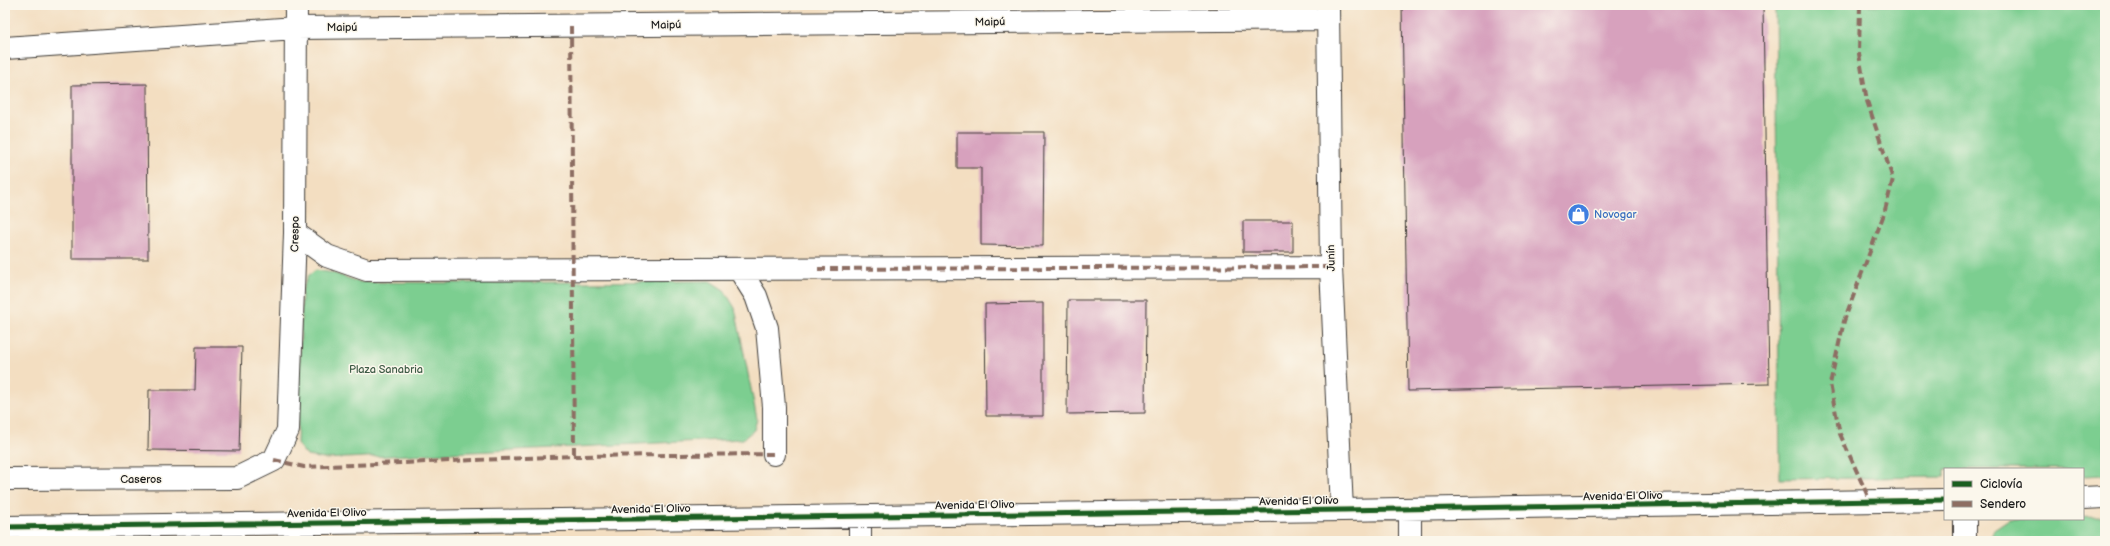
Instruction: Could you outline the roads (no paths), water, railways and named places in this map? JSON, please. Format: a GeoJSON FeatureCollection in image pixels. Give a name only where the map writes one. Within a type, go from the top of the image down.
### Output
{"type":"FeatureCollection","features":[{"type":"Feature","properties":{"kind":"street","name":"Crespo"},"geometry":{"type":"LineString","coordinates":[[274,460],[288,430],[295,233],[296,5]]}},
{"type":"Feature","properties":{"kind":"street","name":"Maipú"},"geometry":{"type":"LineString","coordinates":[[5,48],[296,28],[1328,12]]}},
{"type":"Feature","properties":{"kind":"street","name":"Junín"},"geometry":{"type":"LineString","coordinates":[[1328,12],[1330,268],[1342,510]]}},
{"type":"Feature","properties":{"kind":"street"},"geometry":{"type":"LineString","coordinates":[[295,233],[327,256],[367,270],[1330,268]]}},
{"type":"Feature","properties":{"kind":"street"},"geometry":{"type":"LineString","coordinates":[[739,269],[756,296],[767,328],[774,407],[774,454]]}},
{"type":"Feature","properties":{"kind":"street","name":"Caseros"},"geometry":{"type":"LineString","coordinates":[[5,479],[237,478],[274,460]]}},
{"type":"Feature","properties":{"kind":"street"},"geometry":{"type":"LineString","coordinates":[[2084,498],[2105,497]]}},
{"type":"Feature","properties":{"kind":"street","name":"Avenida El Olivo"},"geometry":{"type":"LineString","coordinates":[[12,532],[441,531],[860,517],[1944,500]]}},
{"type":"Feature","properties":{"kind":"street"},"geometry":{"type":"LineString","coordinates":[[1410,509],[1410,541]]}},
{"type":"Feature","properties":{"kind":"street"},"geometry":{"type":"LineString","coordinates":[[860,517],[860,541]]}},
{"type":"Feature","properties":{"kind":"street"},"geometry":{"type":"LineString","coordinates":[[1965,520],[1965,541]]}},
{"type":"Feature","properties":{"kind":"place","name":"Novogar"},"geometry":{"type":"Point","coordinates":[1578,214]}},
{"type":"Feature","properties":{"kind":"park label","name":"Plaza Sanabria"},"geometry":{"type":"Point","coordinates":[386,369]}}]}
